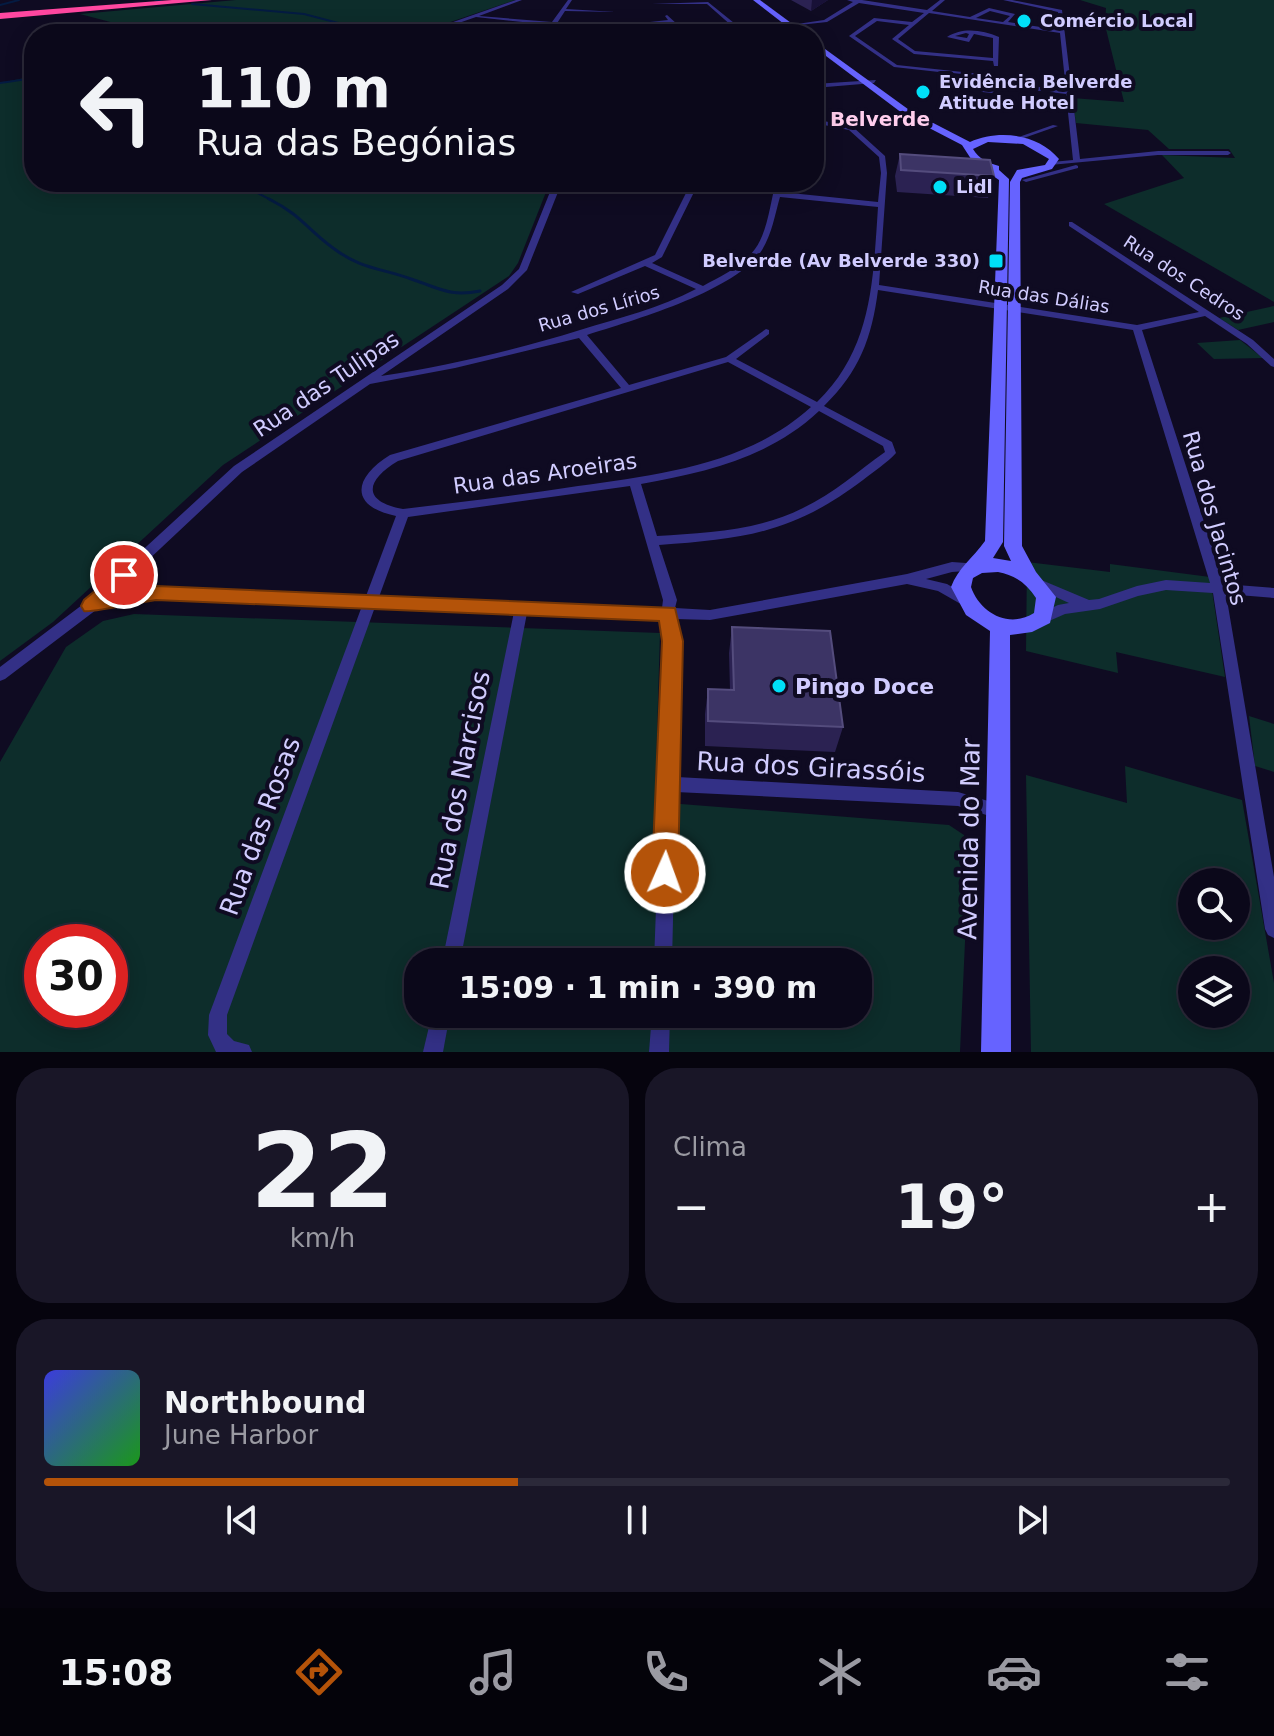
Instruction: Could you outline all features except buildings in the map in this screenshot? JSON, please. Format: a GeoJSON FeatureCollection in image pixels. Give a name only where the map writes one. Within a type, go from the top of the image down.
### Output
{"type":"FeatureCollection","features":[{"type":"Feature","properties":{"kind":"highway"},"geometry":{"type":"LineString","coordinates":[[0,14],[184,0]]}},
{"type":"Feature","properties":{"kind":"highway"},"geometry":{"type":"LineString","coordinates":[[0,14],[207,0]]}},
{"type":"Feature","properties":{"kind":"main road"},"geometry":{"type":"LineString","coordinates":[[756,0],[791,24]]}},
{"type":"Feature","properties":{"kind":"main road"},"geometry":{"type":"LineString","coordinates":[[764,0],[792,24]]}},
{"type":"Feature","properties":{"kind":"main road"},"geometry":{"type":"LineString","coordinates":[[824,47],[945,129],[1035,145],[1051,159],[1028,176],[1015,179],[1008,307],[994,542],[977,566],[962,580],[966,602],[979,617],[1000,626],[1019,627],[1037,621],[1047,604],[1013,546],[1008,307],[1004,179],[972,158],[968,148],[957,138],[909,114],[870,81]]}},
{"type":"Feature","properties":{"kind":"main road"},"geometry":{"type":"LineString","coordinates":[[968,148],[978,142],[998,139]]}},
{"type":"Feature","properties":{"kind":"main road"},"geometry":{"type":"LineString","coordinates":[[989,167],[1028,176]]}},
{"type":"Feature","properties":{"kind":"main road"},"geometry":{"type":"LineString","coordinates":[[977,566],[997,564],[1032,579]]}},
{"type":"Feature","properties":{"kind":"main road","name":"Avenida do Mar"},"geometry":{"type":"LineString","coordinates":[[996,1052],[1000,626]]}},
{"type":"Feature","properties":{"kind":"street"},"geometry":{"type":"LineString","coordinates":[[450,24],[520,0]]}},
{"type":"Feature","properties":{"kind":"street"},"geometry":{"type":"LineString","coordinates":[[472,16],[554,24],[570,0]]}},
{"type":"Feature","properties":{"kind":"street"},"geometry":{"type":"LineString","coordinates":[[613,0],[616,24]]}},
{"type":"Feature","properties":{"kind":"street"},"geometry":{"type":"LineString","coordinates":[[849,0],[1062,32]]}},
{"type":"Feature","properties":{"kind":"street"},"geometry":{"type":"LineString","coordinates":[[894,0],[901,0]]}},
{"type":"Feature","properties":{"kind":"street"},"geometry":{"type":"LineString","coordinates":[[943,0],[895,39],[914,52],[996,60]]}},
{"type":"Feature","properties":{"kind":"street"},"geometry":{"type":"LineString","coordinates":[[1005,0],[1058,9],[1077,161]]}},
{"type":"Feature","properties":{"kind":"street"},"geometry":{"type":"LineString","coordinates":[[807,24],[827,21],[859,1]]}},
{"type":"Feature","properties":{"kind":"street"},"geometry":{"type":"LineString","coordinates":[[652,2],[675,24]]}},
{"type":"Feature","properties":{"kind":"street"},"geometry":{"type":"LineString","coordinates":[[652,2],[708,3],[732,24]]}},
{"type":"Feature","properties":{"kind":"street"},"geometry":{"type":"LineString","coordinates":[[971,18],[989,9],[1013,15],[1004,23]]}},
{"type":"Feature","properties":{"kind":"street"},"geometry":{"type":"LineString","coordinates":[[564,10],[614,12]]}},
{"type":"Feature","properties":{"kind":"street"},"geometry":{"type":"LineString","coordinates":[[913,24],[876,19],[852,36],[896,66],[997,76]]}},
{"type":"Feature","properties":{"kind":"street"},"geometry":{"type":"LineString","coordinates":[[638,24],[672,21]]}},
{"type":"Feature","properties":{"kind":"street"},"geometry":{"type":"LineString","coordinates":[[951,72],[948,84],[955,87],[992,91],[997,84],[996,37],[972,33]]}},
{"type":"Feature","properties":{"kind":"street"},"geometry":{"type":"LineString","coordinates":[[824,85],[870,81]]}},
{"type":"Feature","properties":{"kind":"street"},"geometry":{"type":"LineString","coordinates":[[997,84],[1067,92]]}},
{"type":"Feature","properties":{"kind":"street","name":"Rua das Aroeiras"},"geometry":{"type":"LineString","coordinates":[[766,332],[729,359],[385,463],[368,481],[368,497],[378,507],[403,513],[634,481],[695,471],[756,450],[791,429],[839,384],[858,355],[874,287],[882,156],[851,128],[824,123]]}},
{"type":"Feature","properties":{"kind":"street"},"geometry":{"type":"LineString","coordinates":[[1012,140],[1059,128],[1035,145]]}},
{"type":"Feature","properties":{"kind":"street"},"geometry":{"type":"LineString","coordinates":[[1051,159],[1090,161],[1194,151],[1228,153]]}},
{"type":"Feature","properties":{"kind":"street"},"geometry":{"type":"LineString","coordinates":[[1028,176],[1090,161]]}},
{"type":"Feature","properties":{"kind":"street","name":"Rua das Tulipas"},"geometry":{"type":"LineString","coordinates":[[0,675],[91,606],[238,469],[505,287],[523,270],[554,192]]}},
{"type":"Feature","properties":{"kind":"street"},"geometry":{"type":"LineString","coordinates":[[575,292],[661,254],[691,192]]}},
{"type":"Feature","properties":{"kind":"street"},"geometry":{"type":"LineString","coordinates":[[776,194],[881,205]]}},
{"type":"Feature","properties":{"kind":"street","name":"Rua dos Lírios"},"geometry":{"type":"LineString","coordinates":[[365,382],[407,377],[634,319],[705,290],[757,252],[776,194]]}},
{"type":"Feature","properties":{"kind":"street","name":"Rua dos Cedros"},"geometry":{"type":"LineString","coordinates":[[1072,224],[1250,342],[1274,364]]}},
{"type":"Feature","properties":{"kind":"street"},"geometry":{"type":"LineString","coordinates":[[646,263],[705,290]]}},
{"type":"Feature","properties":{"kind":"street","name":"Rua das Dálias"},"geometry":{"type":"LineString","coordinates":[[874,287],[1137,328],[1207,313]]}},
{"type":"Feature","properties":{"kind":"street","name":"Rua dos Jacintos"},"geometry":{"type":"LineString","coordinates":[[1137,328],[1218,587],[1271,921]]}},
{"type":"Feature","properties":{"kind":"street"},"geometry":{"type":"LineString","coordinates":[[580,333],[628,390]]}},
{"type":"Feature","properties":{"kind":"street"},"geometry":{"type":"LineString","coordinates":[[652,541],[735,534],[790,519],[814,508],[891,453],[888,444],[729,359]]}},
{"type":"Feature","properties":{"kind":"street"},"geometry":{"type":"LineString","coordinates":[[634,481],[670,600],[668,614],[673,641],[663,948]]}},
{"type":"Feature","properties":{"kind":"street"},"geometry":{"type":"LineString","coordinates":[[370,603],[403,513]]}},
{"type":"Feature","properties":{"kind":"street"},"geometry":{"type":"LineString","coordinates":[[91,606],[119,596],[156,593],[710,615],[907,579],[952,567],[977,566]]}},
{"type":"Feature","properties":{"kind":"street"},"geometry":{"type":"LineString","coordinates":[[907,579],[937,585],[966,602]]}},
{"type":"Feature","properties":{"kind":"street"},"geometry":{"type":"LineString","coordinates":[[1032,579],[1061,597],[1087,605]]}},
{"type":"Feature","properties":{"kind":"street"},"geometry":{"type":"LineString","coordinates":[[1037,621],[1063,609],[1100,604],[1153,587],[1218,587],[1274,593]]}},
{"type":"Feature","properties":{"kind":"street","name":"Rua das Rosas"},"geometry":{"type":"LineString","coordinates":[[242,1052],[224,1048],[219,1042],[216,1033],[218,1015],[370,603]]}},
{"type":"Feature","properties":{"kind":"street","name":"Rua dos Narcisos"},"geometry":{"type":"LineString","coordinates":[[454,948],[521,609]]}},
{"type":"Feature","properties":{"kind":"street","name":"Rua dos Girassóis"},"geometry":{"type":"LineString","coordinates":[[668,784],[958,799],[999,811]]}},
{"type":"Feature","properties":{"kind":"street"},"geometry":{"type":"LineString","coordinates":[[433,1052],[438,1028]]}},
{"type":"Feature","properties":{"kind":"street"},"geometry":{"type":"LineString","coordinates":[[659,1052],[660,1028]]}},
{"type":"Feature","properties":{"kind":"green space"},"geometry":{"type":"Polygon","coordinates":[[[236,0],[515,0],[444,24],[118,24],[80,14],[236,0]]]}},
{"type":"Feature","properties":{"kind":"green space"},"geometry":{"type":"Polygon","coordinates":[[[1080,0],[1274,0],[1274,302],[1104,204],[1184,178],[1162,155],[1235,158],[1229,149],[1169,149],[1148,130],[1076,123],[1072,98],[1124,102],[1105,25],[1106,8],[1080,0]]]}},
{"type":"Feature","properties":{"kind":"green space"},"geometry":{"type":"Polygon","coordinates":[[[24,78],[24,192],[546,192],[518,263],[509,276],[223,465],[53,622],[0,661],[0,83],[24,78]]]}},
{"type":"Feature","properties":{"kind":"green space"},"geometry":{"type":"Polygon","coordinates":[[[1274,306],[1274,322],[1238,330],[1219,318],[1274,306]]]}},
{"type":"Feature","properties":{"kind":"green space"},"geometry":{"type":"Polygon","coordinates":[[[1240,340],[1263,358],[1214,359],[1197,343],[1240,340]]]}},
{"type":"Feature","properties":{"kind":"green space"},"geometry":{"type":"Polygon","coordinates":[[[1027,562],[1110,572],[1110,564],[1210,577],[1225,677],[1116,652],[1118,673],[1026,651],[1027,562]]]}},
{"type":"Feature","properties":{"kind":"green space"},"geometry":{"type":"Polygon","coordinates":[[[134,614],[660,633],[655,802],[949,825],[964,835],[969,854],[960,1052],[0,1052],[0,762],[66,647],[103,621],[134,614]]]}},
{"type":"Feature","properties":{"kind":"green space"},"geometry":{"type":"Polygon","coordinates":[[[1249,716],[1274,724],[1274,772],[1255,766],[1249,716]]]}},
{"type":"Feature","properties":{"kind":"green space"},"geometry":{"type":"Polygon","coordinates":[[[1125,766],[1242,800],[1274,983],[1274,1052],[1031,1052],[1026,775],[1127,803],[1125,766]]]}},
{"type":"Feature","properties":{"kind":"waterway"},"geometry":{"type":"LineString","coordinates":[[0,5],[19,0]]}},
{"type":"Feature","properties":{"kind":"waterway"},"geometry":{"type":"LineString","coordinates":[[155,0],[161,1]]}},
{"type":"Feature","properties":{"kind":"waterway"},"geometry":{"type":"LineString","coordinates":[[192,4],[304,14],[342,24]]}},
{"type":"Feature","properties":{"kind":"waterway"},"geometry":{"type":"LineString","coordinates":[[0,83],[24,79]]}},
{"type":"Feature","properties":{"kind":"waterway"},"geometry":{"type":"LineString","coordinates":[[255,192],[273,201]]}},
{"type":"Feature","properties":{"kind":"waterway"},"geometry":{"type":"LineString","coordinates":[[269,199],[289,211],[333,248],[363,265],[446,291],[480,291]]}},
{"type":"Feature","properties":{"kind":"place","name":"Comércio Local"},"geometry":{"type":"Point","coordinates":[1024,21]}},
{"type":"Feature","properties":{"kind":"place","name":"Evidência Belverde Atitude Hotel"},"geometry":{"type":"Point","coordinates":[923,92]}},
{"type":"Feature","properties":{"kind":"place","name":"Lidl"},"geometry":{"type":"Point","coordinates":[940,187]}},
{"type":"Feature","properties":{"kind":"place","name":"Belverde (Av Belverde 330)"},"geometry":{"type":"Point","coordinates":[996,261]}},
{"type":"Feature","properties":{"kind":"place","name":"Pingo Doce"},"geometry":{"type":"Point","coordinates":[779,686]}},
{"type":"Feature","properties":{"kind":"district","name":"Belverde"},"geometry":{"type":"Point","coordinates":[880,119]}},
{"type":"Feature","properties":{"kind":"route"},"geometry":{"type":"LineString","coordinates":[[124,575],[91,606],[119,596],[156,593],[668,614],[673,641],[665,873]]}}]}
